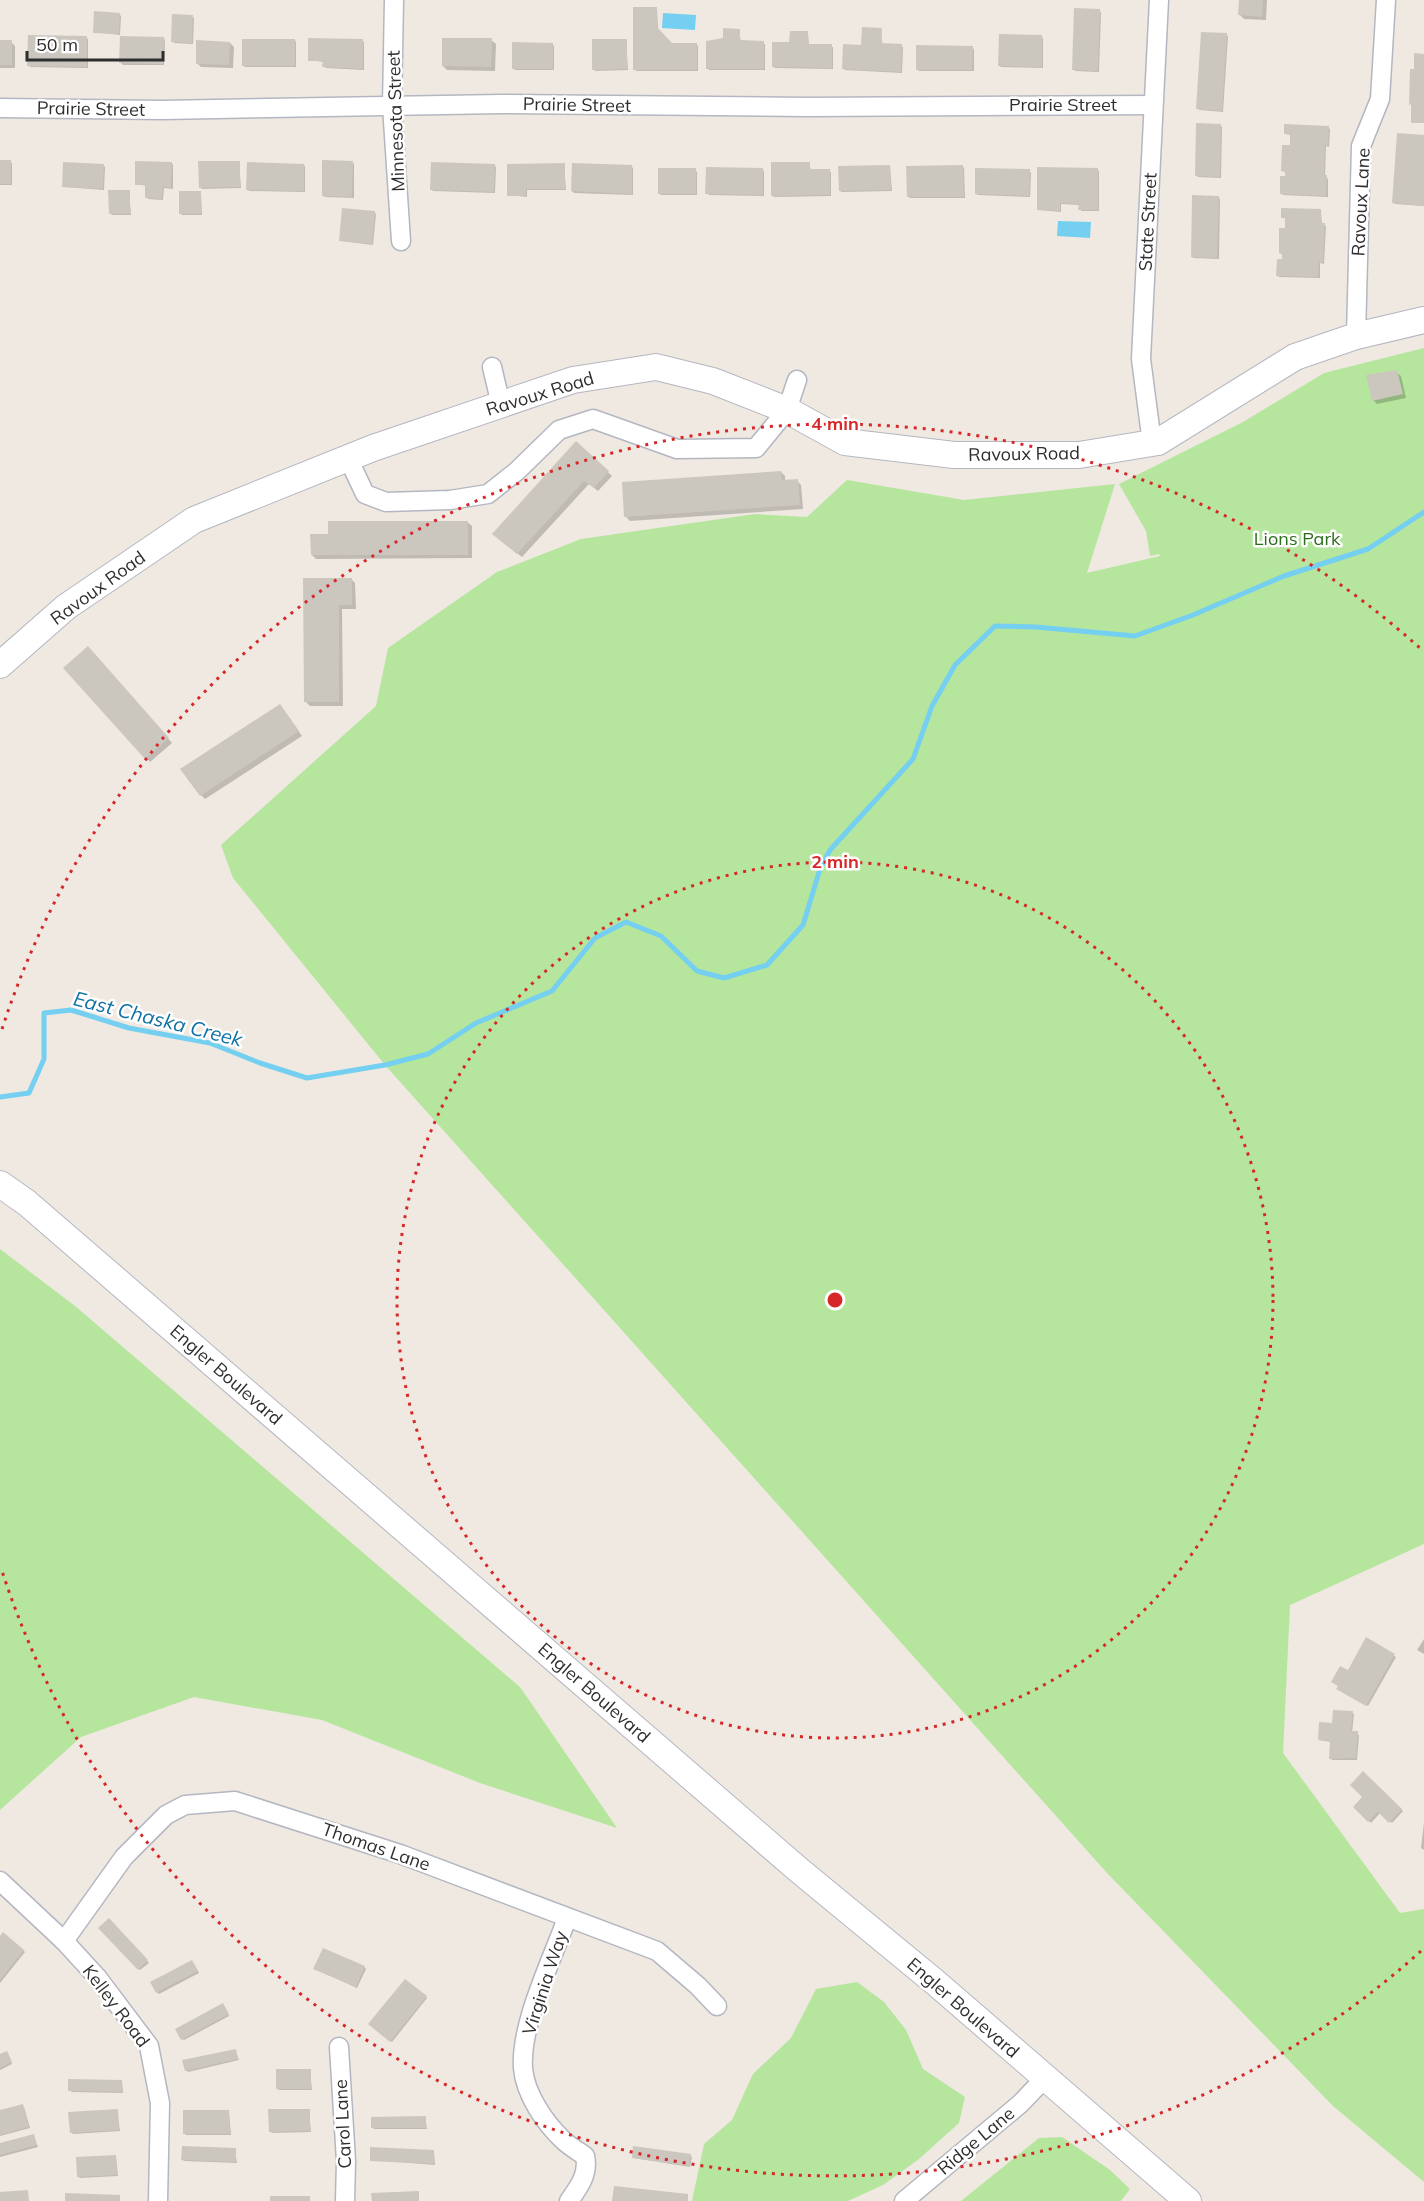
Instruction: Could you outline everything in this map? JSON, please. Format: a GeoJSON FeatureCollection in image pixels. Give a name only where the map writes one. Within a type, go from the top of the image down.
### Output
{"type":"FeatureCollection","features":[{"type":"Feature","properties":{"kind":"main road","name":"Ravoux Road"},"geometry":{"type":"LineString","coordinates":[[0,665],[66,607],[194,520],[348,458],[573,380],[656,367],[714,381],[787,410],[845,442],[954,455],[1079,455],[1152,443],[1168,436],[1294,357],[1356,336],[1424,320]]}},
{"type":"Feature","properties":{"kind":"main road","name":"Engler Boulevard"},"geometry":{"type":"LineString","coordinates":[[0,1184],[27,1203],[800,1871],[936,1983],[1188,2201]]}},
{"type":"Feature","properties":{"kind":"street","name":"Minnesota Street"},"geometry":{"type":"LineString","coordinates":[[394,0],[392,106],[401,241]]}},
{"type":"Feature","properties":{"kind":"street","name":"State Street"},"geometry":{"type":"LineString","coordinates":[[1152,443],[1141,359],[1159,0]]}},
{"type":"Feature","properties":{"kind":"street","name":"Ravoux Lane"},"geometry":{"type":"LineString","coordinates":[[1356,336],[1361,146],[1380,99],[1386,0]]}},
{"type":"Feature","properties":{"kind":"street","name":"Prairie Street"},"geometry":{"type":"LineString","coordinates":[[0,108],[162,110],[501,104],[818,107],[1154,105]]}},
{"type":"Feature","properties":{"kind":"street"},"geometry":{"type":"LineString","coordinates":[[492,367],[501,405]]}},
{"type":"Feature","properties":{"kind":"street"},"geometry":{"type":"LineString","coordinates":[[348,458],[365,494],[386,502],[450,500],[488,494],[517,471],[559,430],[593,419],[677,449],[756,448],[787,410],[797,380]]}},
{"type":"Feature","properties":{"kind":"street","name":"Thomas Lane"},"geometry":{"type":"LineString","coordinates":[[64,1941],[124,1857],[166,1815],[185,1805],[235,1802],[400,1854],[657,1950],[717,2006]]}},
{"type":"Feature","properties":{"kind":"street","name":"Kelley Road"},"geometry":{"type":"LineString","coordinates":[[0,1881],[64,1941],[97,1977],[150,2046],[160,2103],[158,2201]]}},
{"type":"Feature","properties":{"kind":"street","name":"Virginia Way"},"geometry":{"type":"LineString","coordinates":[[567,1918],[535,2004],[525,2040],[523,2069],[532,2096],[544,2118],[564,2141],[585,2156],[588,2167],[580,2186],[569,2201]]}},
{"type":"Feature","properties":{"kind":"street","name":"Carol Lane"},"geometry":{"type":"LineString","coordinates":[[339,2047],[346,2161],[345,2201]]}},
{"type":"Feature","properties":{"kind":"street","name":"Ridge Lane"},"geometry":{"type":"LineString","coordinates":[[904,2201],[1020,2104],[1045,2078]]}},
{"type":"Feature","properties":{"kind":"green space","name":"Lions Park"},"geometry":{"type":"Polygon","coordinates":[[[1424,348],[1424,1544],[1290,1605],[1283,1753],[1400,1913],[1424,1909],[1424,2182],[1333,2106],[1107,1873],[385,1065],[233,878],[221,845],[376,706],[388,648],[497,572],[581,539],[755,514],[807,517],[847,480],[964,500],[1115,484],[1087,573],[1160,556],[1159,554],[1150,556],[1146,531],[1119,484],[1243,422],[1324,373],[1424,348]]]}},
{"type":"Feature","properties":{"kind":"green space"},"geometry":{"type":"Polygon","coordinates":[[[0,1249],[75,1306],[520,1687],[617,1828],[480,1783],[322,1720],[194,1697],[81,1737],[0,1810],[0,1249]]]}},
{"type":"Feature","properties":{"kind":"green space"},"geometry":{"type":"Polygon","coordinates":[[[857,1982],[884,2002],[906,2030],[923,2069],[965,2097],[959,2123],[919,2159],[883,2185],[848,2201],[692,2201],[704,2144],[732,2120],[753,2074],[791,2038],[816,1989],[857,1982]]]}},
{"type":"Feature","properties":{"kind":"green space"},"geometry":{"type":"Polygon","coordinates":[[[1062,2137],[1110,2170],[1130,2189],[1121,2201],[961,2201],[1039,2138],[1062,2137]]]}},
{"type":"Feature","properties":{"kind":"water"},"geometry":{"type":"Polygon","coordinates":[[[663,13],[696,15],[695,30],[662,28],[663,13]]]}},
{"type":"Feature","properties":{"kind":"water"},"geometry":{"type":"Polygon","coordinates":[[[1058,221],[1091,222],[1090,238],[1057,236],[1058,221]]]}},
{"type":"Feature","properties":{"kind":"building"},"geometry":{"type":"Polygon","coordinates":[[[1239,0],[1263,0],[1262,17],[1238,15],[1239,0]]]}},
{"type":"Feature","properties":{"kind":"building"},"geometry":{"type":"Polygon","coordinates":[[[633,7],[657,7],[657,27],[672,43],[697,43],[697,70],[633,70],[633,7]]]}},
{"type":"Feature","properties":{"kind":"building"},"geometry":{"type":"Polygon","coordinates":[[[1074,8],[1100,9],[1098,71],[1072,70],[1074,8]]]}},
{"type":"Feature","properties":{"kind":"building"},"geometry":{"type":"Polygon","coordinates":[[[94,11],[120,13],[119,34],[93,33],[94,11]]]}},
{"type":"Feature","properties":{"kind":"building"},"geometry":{"type":"Polygon","coordinates":[[[172,14],[193,15],[192,43],[171,42],[172,14]]]}},
{"type":"Feature","properties":{"kind":"building"},"geometry":{"type":"Polygon","coordinates":[[[862,27],[882,28],[881,43],[902,44],[901,72],[842,69],[843,44],[861,45],[862,27]]]}},
{"type":"Feature","properties":{"kind":"building"},"geometry":{"type":"Polygon","coordinates":[[[723,28],[740,29],[740,40],[764,41],[764,69],[706,69],[706,41],[723,38],[723,28]]]}},
{"type":"Feature","properties":{"kind":"building"},"geometry":{"type":"Polygon","coordinates":[[[790,31],[808,31],[808,44],[832,44],[832,68],[772,67],[772,42],[789,42],[790,31]]]}},
{"type":"Feature","properties":{"kind":"building"},"geometry":{"type":"Polygon","coordinates":[[[1201,32],[1227,33],[1222,111],[1196,109],[1201,32]]]}},
{"type":"Feature","properties":{"kind":"building"},"geometry":{"type":"Polygon","coordinates":[[[999,34],[1042,35],[1042,67],[998,66],[999,34]]]}},
{"type":"Feature","properties":{"kind":"building"},"geometry":{"type":"Polygon","coordinates":[[[28,35],[87,36],[87,67],[27,66],[28,35]]]}},
{"type":"Feature","properties":{"kind":"building"},"geometry":{"type":"Polygon","coordinates":[[[120,36],[164,37],[163,64],[119,63],[120,36]]]}},
{"type":"Feature","properties":{"kind":"building"},"geometry":{"type":"Polygon","coordinates":[[[308,38],[363,39],[363,69],[322,67],[323,61],[308,61],[308,38]]]}},
{"type":"Feature","properties":{"kind":"building"},"geometry":{"type":"Polygon","coordinates":[[[442,38],[492,38],[491,67],[442,66],[442,38]]]}},
{"type":"Feature","properties":{"kind":"building"},"geometry":{"type":"Polygon","coordinates":[[[242,39],[295,39],[295,66],[242,66],[242,39]]]}},
{"type":"Feature","properties":{"kind":"building"},"geometry":{"type":"Polygon","coordinates":[[[592,39],[627,39],[627,69],[592,70],[592,39]]]}},
{"type":"Feature","properties":{"kind":"building"},"geometry":{"type":"Polygon","coordinates":[[[0,40],[12,40],[12,65],[0,65],[0,40]]]}},
{"type":"Feature","properties":{"kind":"building"},"geometry":{"type":"Polygon","coordinates":[[[196,40],[230,42],[229,65],[196,64],[196,40]]]}},
{"type":"Feature","properties":{"kind":"building"},"geometry":{"type":"Polygon","coordinates":[[[512,42],[553,43],[553,69],[512,69],[512,42]]]}},
{"type":"Feature","properties":{"kind":"building"},"geometry":{"type":"Polygon","coordinates":[[[916,45],[973,46],[972,70],[916,70],[916,45]]]}},
{"type":"Feature","properties":{"kind":"building"},"geometry":{"type":"Polygon","coordinates":[[[1414,53],[1424,54],[1424,123],[1411,123],[1410,69],[1414,69],[1414,53]]]}},
{"type":"Feature","properties":{"kind":"building"},"geometry":{"type":"Polygon","coordinates":[[[1196,123],[1221,124],[1220,177],[1195,176],[1196,123]]]}},
{"type":"Feature","properties":{"kind":"building"},"geometry":{"type":"Polygon","coordinates":[[[1284,124],[1329,126],[1328,146],[1325,145],[1326,196],[1280,194],[1280,176],[1285,176],[1285,172],[1281,171],[1282,145],[1290,145],[1290,134],[1284,134],[1284,124]]]}},
{"type":"Feature","properties":{"kind":"building"},"geometry":{"type":"Polygon","coordinates":[[[1397,133],[1424,135],[1424,206],[1392,203],[1397,133]]]}},
{"type":"Feature","properties":{"kind":"building"},"geometry":{"type":"Polygon","coordinates":[[[0,160],[11,160],[11,184],[0,184],[0,160]]]}},
{"type":"Feature","properties":{"kind":"building"},"geometry":{"type":"Polygon","coordinates":[[[322,160],[353,161],[352,197],[322,196],[322,160]]]}},
{"type":"Feature","properties":{"kind":"building"},"geometry":{"type":"Polygon","coordinates":[[[135,161],[172,162],[171,188],[163,187],[162,199],[145,198],[145,185],[135,185],[135,161]]]}},
{"type":"Feature","properties":{"kind":"building"},"geometry":{"type":"Polygon","coordinates":[[[198,161],[240,161],[240,187],[199,188],[198,161]]]}},
{"type":"Feature","properties":{"kind":"building"},"geometry":{"type":"Polygon","coordinates":[[[63,162],[104,164],[103,189],[62,187],[63,162]]]}},
{"type":"Feature","properties":{"kind":"building"},"geometry":{"type":"Polygon","coordinates":[[[247,162],[304,164],[304,191],[246,190],[247,162]]]}},
{"type":"Feature","properties":{"kind":"building"},"geometry":{"type":"Polygon","coordinates":[[[431,162],[495,164],[494,192],[430,190],[431,162]]]}},
{"type":"Feature","properties":{"kind":"building"},"geometry":{"type":"Polygon","coordinates":[[[771,162],[810,162],[810,169],[830,169],[830,195],[771,196],[771,162]]]}},
{"type":"Feature","properties":{"kind":"building"},"geometry":{"type":"Polygon","coordinates":[[[565,163],[565,189],[526,189],[526,196],[507,196],[507,164],[565,163]]]}},
{"type":"Feature","properties":{"kind":"building"},"geometry":{"type":"Polygon","coordinates":[[[572,163],[632,165],[632,194],[571,191],[572,163]]]}},
{"type":"Feature","properties":{"kind":"building"},"geometry":{"type":"Polygon","coordinates":[[[890,165],[891,190],[839,191],[838,166],[890,165]]]}},
{"type":"Feature","properties":{"kind":"building"},"geometry":{"type":"Polygon","coordinates":[[[963,165],[964,197],[907,197],[906,166],[963,165]]]}},
{"type":"Feature","properties":{"kind":"building"},"geometry":{"type":"Polygon","coordinates":[[[706,167],[763,168],[763,195],[705,194],[706,167]]]}},
{"type":"Feature","properties":{"kind":"building"},"geometry":{"type":"Polygon","coordinates":[[[1037,167],[1098,168],[1098,210],[1078,210],[1079,204],[1060,203],[1060,211],[1037,210],[1037,167]]]}},
{"type":"Feature","properties":{"kind":"building"},"geometry":{"type":"Polygon","coordinates":[[[658,168],[696,168],[696,194],[658,194],[658,168]]]}},
{"type":"Feature","properties":{"kind":"building"},"geometry":{"type":"Polygon","coordinates":[[[975,168],[1030,169],[1029,196],[975,194],[975,168]]]}},
{"type":"Feature","properties":{"kind":"building"},"geometry":{"type":"Polygon","coordinates":[[[108,190],[130,190],[130,214],[109,214],[108,190]]]}},
{"type":"Feature","properties":{"kind":"building"},"geometry":{"type":"Polygon","coordinates":[[[179,191],[201,191],[201,214],[179,214],[179,191]]]}},
{"type":"Feature","properties":{"kind":"building"},"geometry":{"type":"Polygon","coordinates":[[[1192,195],[1219,196],[1217,258],[1191,257],[1192,195]]]}},
{"type":"Feature","properties":{"kind":"building"},"geometry":{"type":"Polygon","coordinates":[[[342,208],[375,211],[372,244],[339,241],[342,208]]]}},
{"type":"Feature","properties":{"kind":"building"},"geometry":{"type":"Polygon","coordinates":[[[1281,208],[1321,209],[1321,223],[1325,223],[1323,263],[1319,262],[1318,277],[1276,276],[1277,259],[1282,259],[1282,254],[1279,253],[1279,228],[1285,228],[1285,218],[1281,218],[1281,208]]]}},
{"type":"Feature","properties":{"kind":"building"},"geometry":{"type":"Polygon","coordinates":[[[1397,370],[1403,394],[1372,401],[1366,375],[1397,370]]]}},
{"type":"Feature","properties":{"kind":"building"},"geometry":{"type":"Polygon","coordinates":[[[576,441],[609,471],[594,488],[584,481],[517,554],[492,534],[576,441]]]}},
{"type":"Feature","properties":{"kind":"building"},"geometry":{"type":"Polygon","coordinates":[[[781,471],[782,480],[798,479],[800,505],[624,517],[622,482],[781,471]]]}},
{"type":"Feature","properties":{"kind":"building"},"geometry":{"type":"Polygon","coordinates":[[[328,521],[468,521],[468,555],[311,555],[310,534],[328,534],[328,521]]]}},
{"type":"Feature","properties":{"kind":"building"},"geometry":{"type":"Polygon","coordinates":[[[303,578],[352,578],[352,605],[339,605],[339,702],[304,702],[303,578]]]}},
{"type":"Feature","properties":{"kind":"building"},"geometry":{"type":"Polygon","coordinates":[[[88,646],[169,738],[145,759],[63,668],[88,646]]]}},
{"type":"Feature","properties":{"kind":"building"},"geometry":{"type":"Polygon","coordinates":[[[280,704],[299,731],[200,796],[180,769],[280,704]]]}},
{"type":"Feature","properties":{"kind":"building"},"geometry":{"type":"Polygon","coordinates":[[[1366,1637],[1395,1654],[1366,1706],[1336,1689],[1338,1686],[1331,1682],[1340,1666],[1348,1670],[1366,1637]]]}},
{"type":"Feature","properties":{"kind":"building"},"geometry":{"type":"Polygon","coordinates":[[[1333,1710],[1353,1711],[1351,1731],[1358,1731],[1356,1758],[1329,1759],[1330,1741],[1318,1740],[1319,1722],[1332,1723],[1333,1710]]]}},
{"type":"Feature","properties":{"kind":"building"},"geometry":{"type":"Polygon","coordinates":[[[1363,1771],[1402,1809],[1389,1823],[1378,1812],[1368,1822],[1353,1807],[1362,1797],[1350,1785],[1363,1771]]]}},
{"type":"Feature","properties":{"kind":"building"},"geometry":{"type":"Polygon","coordinates":[[[109,1918],[148,1960],[138,1970],[98,1928],[109,1918]]]}},
{"type":"Feature","properties":{"kind":"building"},"geometry":{"type":"Polygon","coordinates":[[[3,1932],[24,1950],[0,1980],[0,1936],[3,1932]]]}},
{"type":"Feature","properties":{"kind":"building"},"geometry":{"type":"Polygon","coordinates":[[[323,1948],[365,1966],[356,1987],[313,1969],[323,1948]]]}},
{"type":"Feature","properties":{"kind":"building"},"geometry":{"type":"Polygon","coordinates":[[[192,1960],[198,1971],[156,1993],[150,1982],[192,1960]]]}},
{"type":"Feature","properties":{"kind":"building"},"geometry":{"type":"Polygon","coordinates":[[[405,1979],[427,1996],[390,2042],[368,2024],[405,1979]]]}},
{"type":"Feature","properties":{"kind":"building"},"geometry":{"type":"Polygon","coordinates":[[[223,2003],[229,2014],[181,2040],[175,2029],[223,2003]]]}},
{"type":"Feature","properties":{"kind":"building"},"geometry":{"type":"Polygon","coordinates":[[[236,2049],[238,2059],[185,2071],[182,2060],[236,2049]]]}},
{"type":"Feature","properties":{"kind":"building"},"geometry":{"type":"Polygon","coordinates":[[[7,2051],[12,2062],[0,2068],[0,2054],[7,2051]]]}},
{"type":"Feature","properties":{"kind":"building"},"geometry":{"type":"Polygon","coordinates":[[[276,2069],[311,2069],[311,2089],[276,2089],[276,2069]]]}},
{"type":"Feature","properties":{"kind":"building"},"geometry":{"type":"Polygon","coordinates":[[[68,2079],[122,2080],[122,2092],[68,2091],[68,2079]]]}},
{"type":"Feature","properties":{"kind":"building"},"geometry":{"type":"Polygon","coordinates":[[[23,2104],[29,2127],[0,2135],[0,2110],[23,2104]]]}},
{"type":"Feature","properties":{"kind":"building"},"geometry":{"type":"Polygon","coordinates":[[[118,2109],[119,2130],[70,2133],[68,2112],[118,2109]]]}},
{"type":"Feature","properties":{"kind":"building"},"geometry":{"type":"Polygon","coordinates":[[[268,2109],[310,2109],[310,2131],[269,2132],[268,2109]]]}},
{"type":"Feature","properties":{"kind":"building"},"geometry":{"type":"Polygon","coordinates":[[[183,2110],[229,2110],[230,2134],[183,2134],[183,2110]]]}},
{"type":"Feature","properties":{"kind":"building"},"geometry":{"type":"Polygon","coordinates":[[[426,2116],[426,2128],[371,2128],[371,2117],[426,2116]]]}},
{"type":"Feature","properties":{"kind":"building"},"geometry":{"type":"Polygon","coordinates":[[[34,2134],[37,2145],[0,2155],[0,2143],[34,2134]]]}},
{"type":"Feature","properties":{"kind":"building"},"geometry":{"type":"Polygon","coordinates":[[[182,2146],[236,2148],[236,2162],[181,2160],[182,2146]]]}},
{"type":"Feature","properties":{"kind":"building"},"geometry":{"type":"Polygon","coordinates":[[[633,2146],[691,2154],[689,2166],[632,2158],[633,2146]]]}},
{"type":"Feature","properties":{"kind":"building"},"geometry":{"type":"Polygon","coordinates":[[[370,2147],[434,2150],[434,2164],[370,2161],[370,2147]]]}},
{"type":"Feature","properties":{"kind":"building"},"geometry":{"type":"Polygon","coordinates":[[[116,2155],[117,2175],[77,2177],[76,2157],[116,2155]]]}},
{"type":"Feature","properties":{"kind":"building"},"geometry":{"type":"Polygon","coordinates":[[[614,2186],[688,2194],[688,2201],[612,2201],[614,2186]]]}},
{"type":"Feature","properties":{"kind":"building"},"geometry":{"type":"Polygon","coordinates":[[[28,2190],[29,2201],[0,2201],[0,2192],[28,2190]]]}},
{"type":"Feature","properties":{"kind":"building"},"geometry":{"type":"Polygon","coordinates":[[[419,2191],[419,2201],[372,2201],[371,2193],[419,2191]]]}},
{"type":"Feature","properties":{"kind":"building"},"geometry":{"type":"Polygon","coordinates":[[[65,2193],[120,2195],[120,2201],[65,2201],[65,2193]]]}},
{"type":"Feature","properties":{"kind":"building"},"geometry":{"type":"Polygon","coordinates":[[[270,2196],[310,2196],[310,2201],[270,2201],[270,2196]]]}},
{"type":"Feature","properties":{"kind":"waterway","name":"East Chaska Creek"},"geometry":{"type":"LineString","coordinates":[[0,1097],[29,1093],[44,1059],[44,1013],[71,1010],[129,1028],[210,1043],[260,1063],[307,1078],[385,1065],[428,1054],[476,1023],[552,991],[595,938],[626,922],[661,936],[697,971],[724,978],[767,965],[803,925],[820,869],[830,850],[913,759],[932,706],[955,665],[995,626],[1036,627],[1135,636],[1193,615],[1284,576],[1368,549],[1424,512]]}}]}
